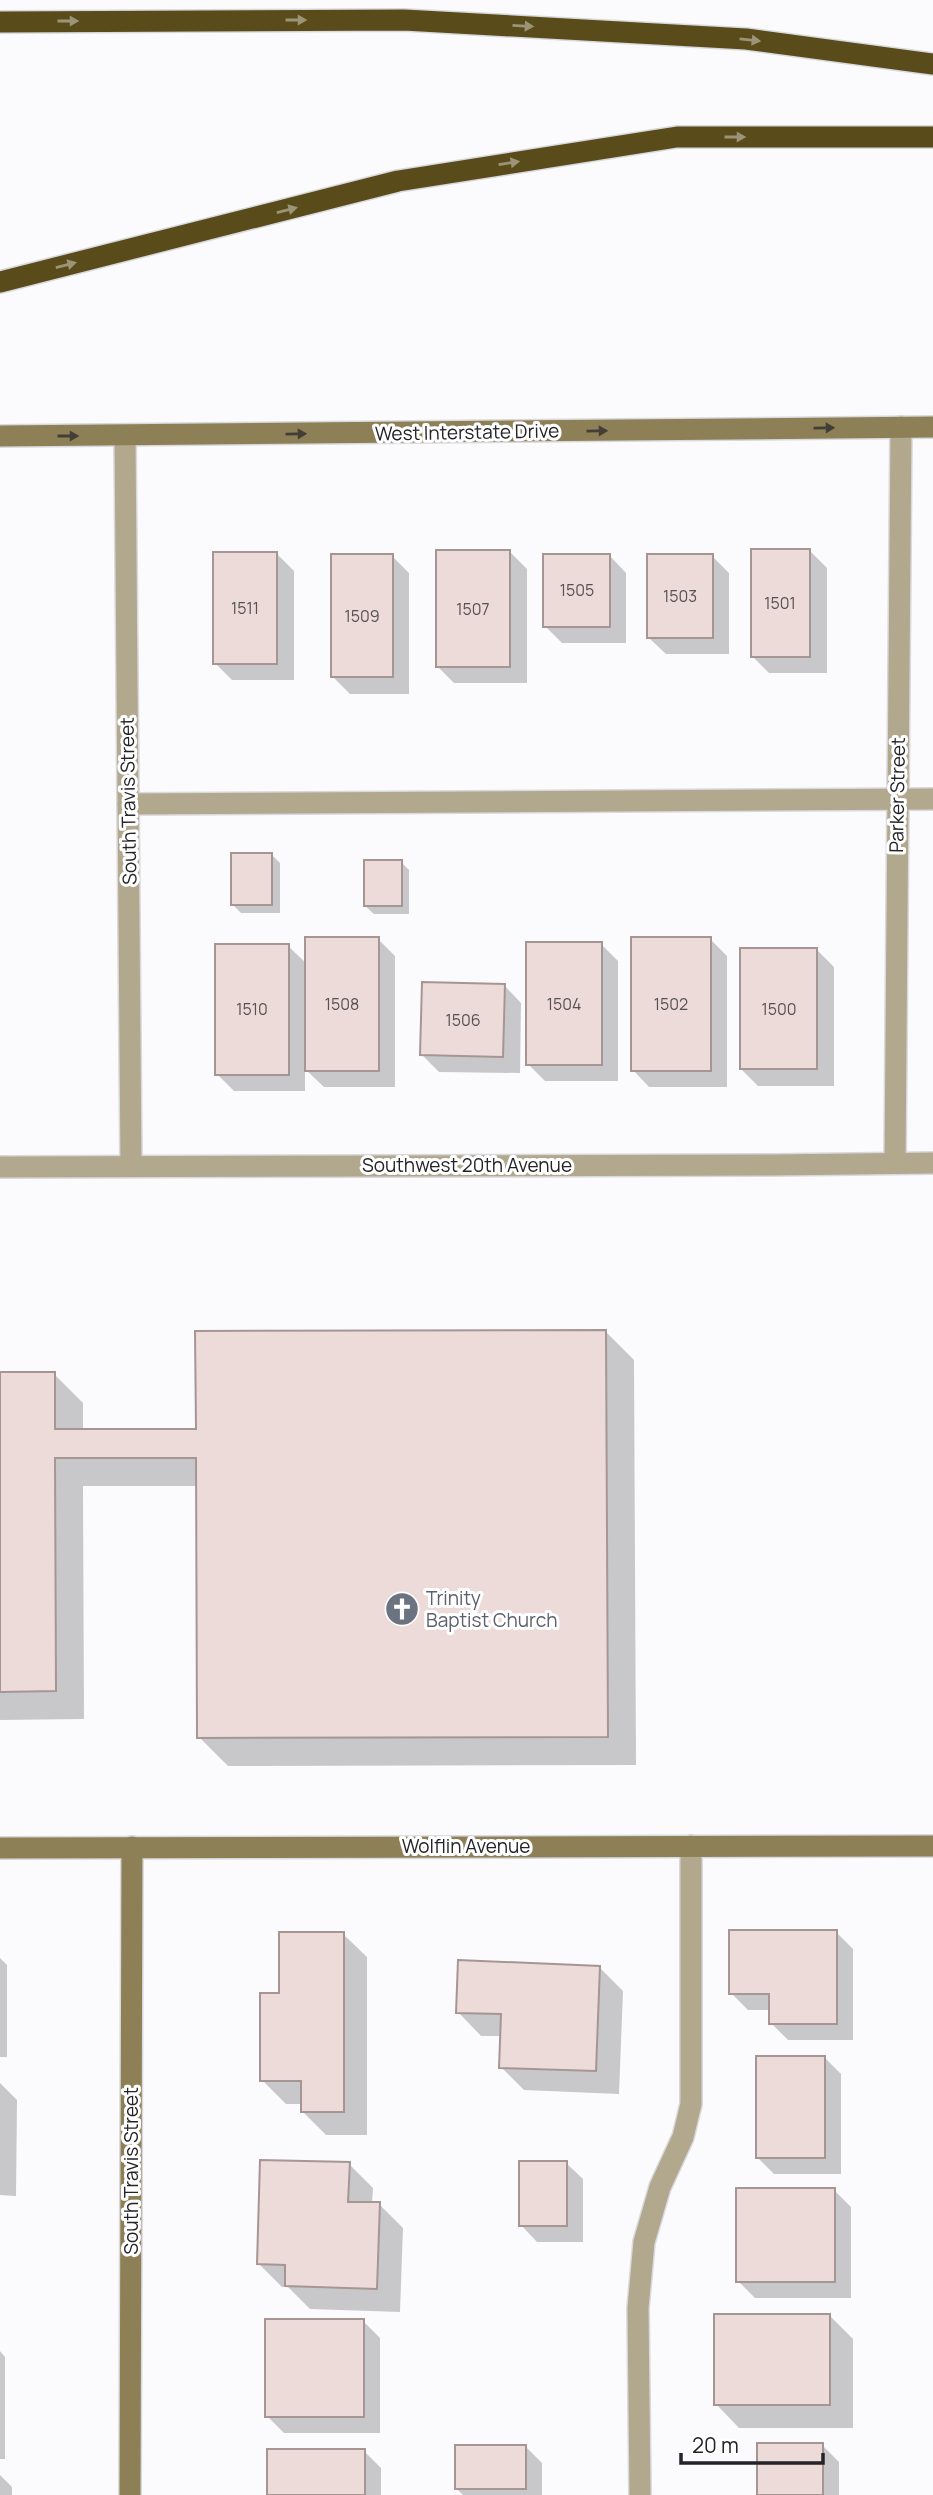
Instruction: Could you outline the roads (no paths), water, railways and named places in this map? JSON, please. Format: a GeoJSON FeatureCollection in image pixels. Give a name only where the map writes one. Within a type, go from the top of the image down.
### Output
{"type":"FeatureCollection","features":[{"type":"Feature","properties":{"kind":"highway"},"geometry":{"type":"LineString","coordinates":[[0,22],[404,20],[746,39],[933,64]]}},
{"type":"Feature","properties":{"kind":"highway"},"geometry":{"type":"LineString","coordinates":[[0,282],[398,181],[677,136],[933,137]]}},
{"type":"Feature","properties":{"kind":"main road","name":"West Interstate Drive"},"geometry":{"type":"LineString","coordinates":[[0,436],[933,427]]}},
{"type":"Feature","properties":{"kind":"main road","name":"Wolflin Avenue"},"geometry":{"type":"LineString","coordinates":[[0,1848],[933,1846]]}},
{"type":"Feature","properties":{"kind":"main road","name":"South Travis Street"},"geometry":{"type":"LineString","coordinates":[[130,2495],[132,1847]]}},
{"type":"Feature","properties":{"kind":"street","name":"Parker Street"},"geometry":{"type":"LineString","coordinates":[[895,1163],[901,427]]}},
{"type":"Feature","properties":{"kind":"street","name":"South Travis Street"},"geometry":{"type":"LineString","coordinates":[[125,436],[131,1166]]}},
{"type":"Feature","properties":{"kind":"street"},"geometry":{"type":"LineString","coordinates":[[128,804],[933,799]]}},
{"type":"Feature","properties":{"kind":"street","name":"Southwest 20th Avenue"},"geometry":{"type":"LineString","coordinates":[[0,1167],[933,1163]]}},
{"type":"Feature","properties":{"kind":"street"},"geometry":{"type":"LineString","coordinates":[[640,2495],[638,2308],[644,2242],[660,2187],[683,2137],[691,2104],[691,1846]]}},
{"type":"Feature","properties":{"kind":"place","name":"Trinity Baptist Church"},"geometry":{"type":"Point","coordinates":[402,1609]}}]}
